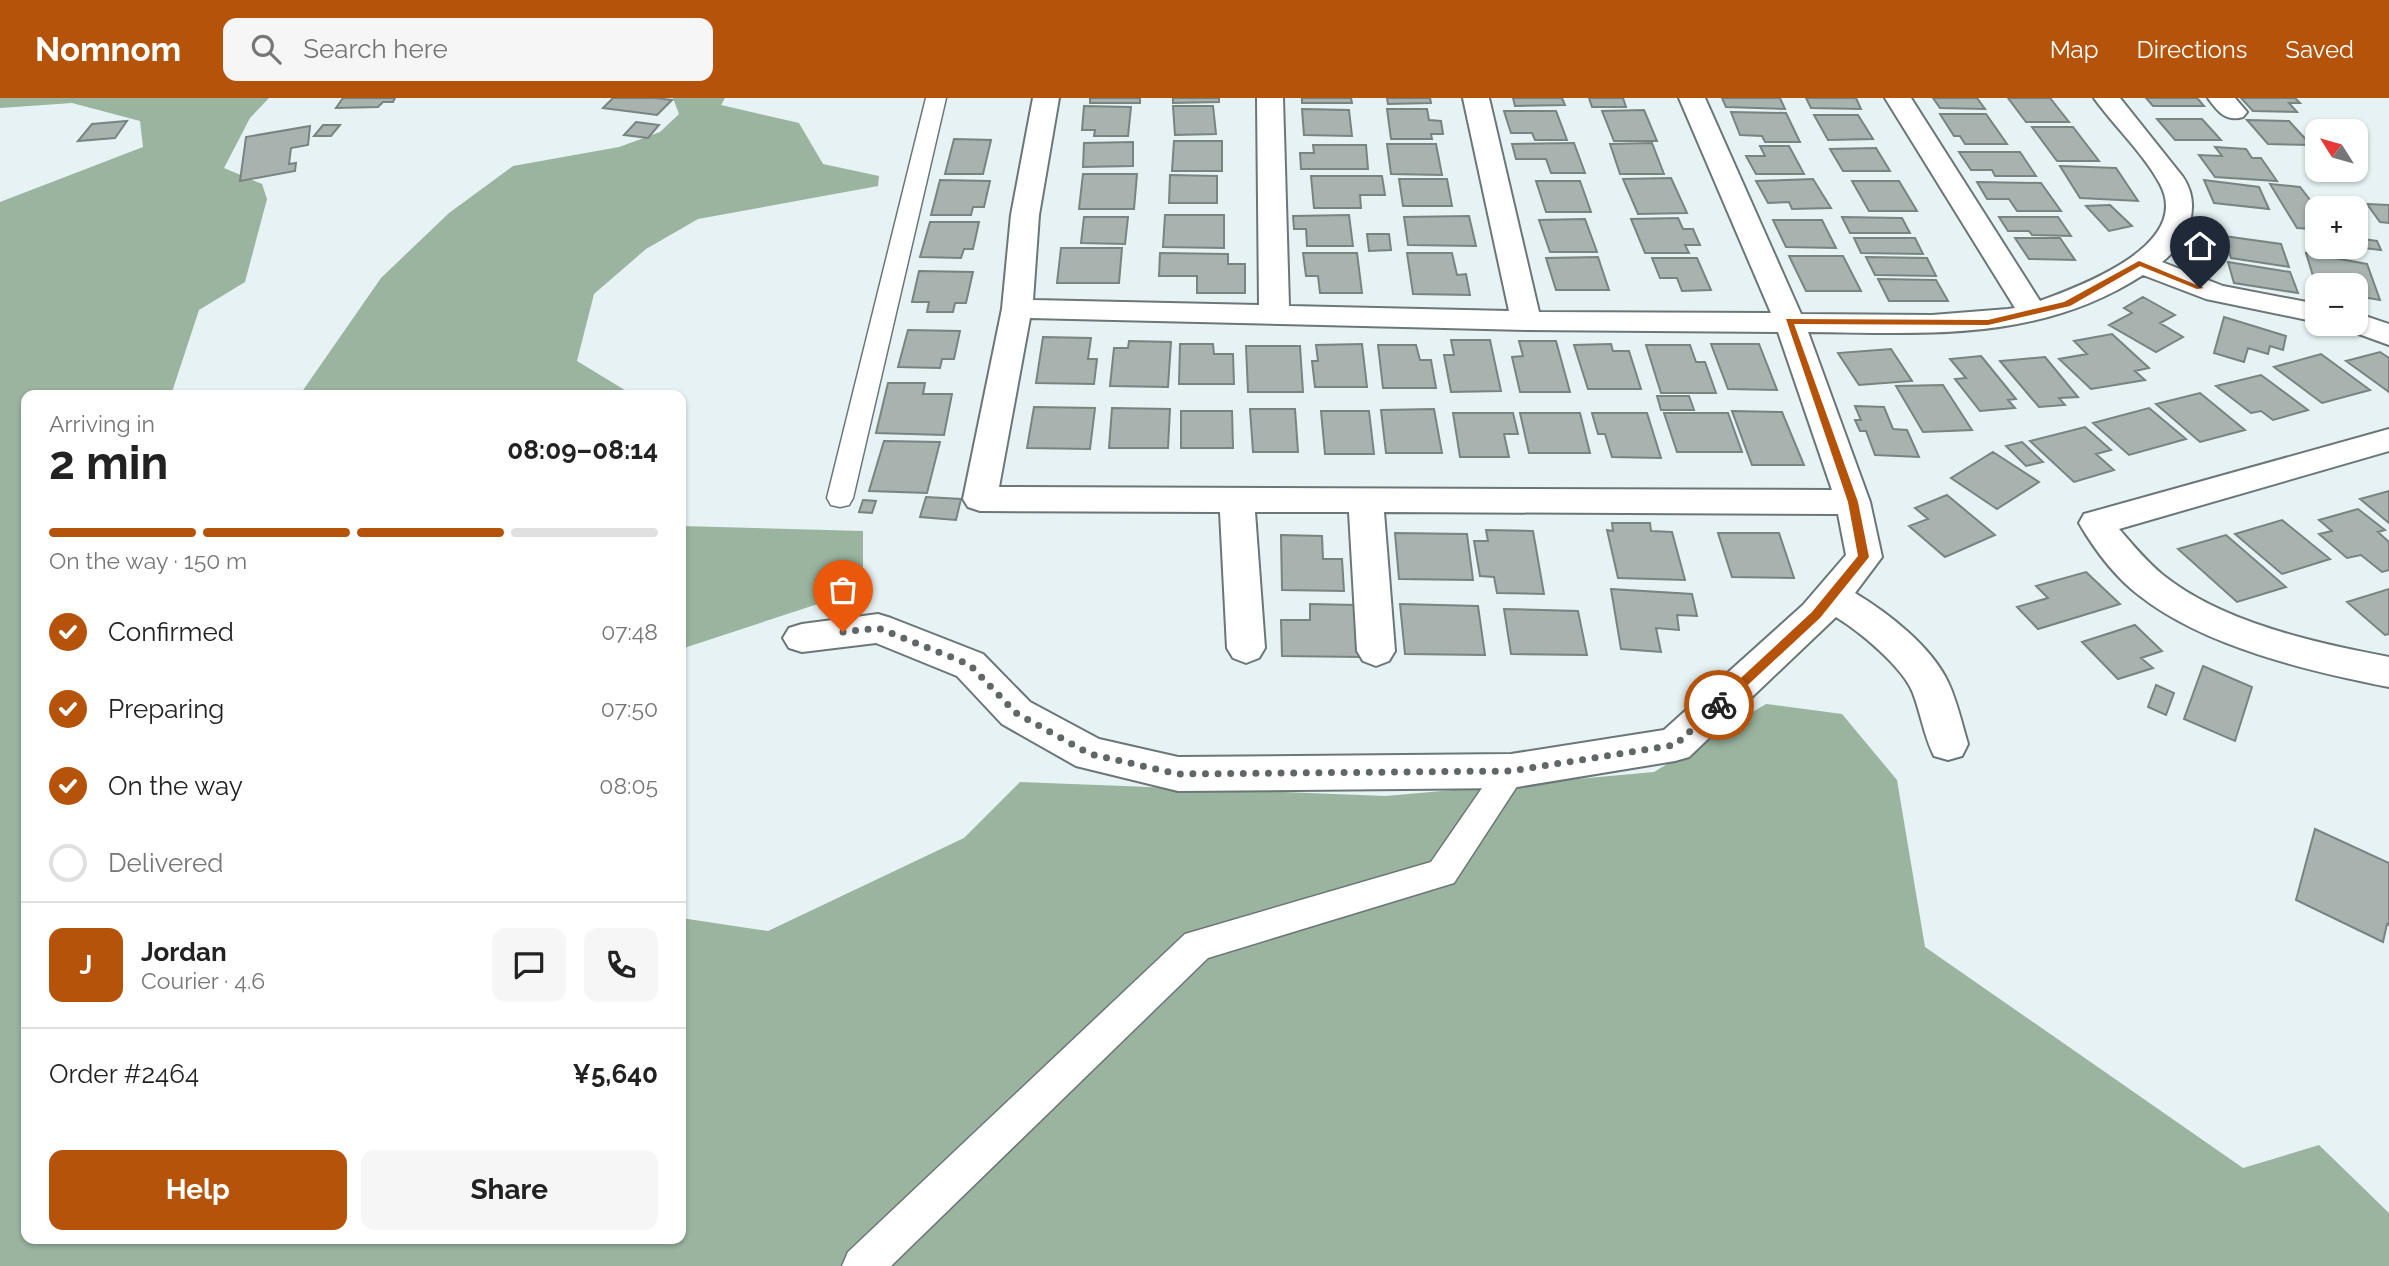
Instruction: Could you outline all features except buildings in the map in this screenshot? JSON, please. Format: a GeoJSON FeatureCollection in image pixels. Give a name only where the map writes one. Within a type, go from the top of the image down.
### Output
{"type":"FeatureCollection","features":[{"type":"Feature","properties":{"kind":"street"},"geometry":{"type":"LineString","coordinates":[[1046,98],[1025,215],[1017,309],[980,499],[1853,502]]}},
{"type":"Feature","properties":{"kind":"street"},"geometry":{"type":"LineString","coordinates":[[1270,98],[1274,315]]}},
{"type":"Feature","properties":{"kind":"street"},"geometry":{"type":"LineString","coordinates":[[1476,98],[1526,321]]}},
{"type":"Feature","properties":{"kind":"street"},"geometry":{"type":"LineString","coordinates":[[802,638],[878,628],[970,665],[1016,713],[1090,754],[1178,774],[1511,771],[1675,745],[1816,615],[1864,557],[1853,502],[1789,321],[1692,98]]}},
{"type":"Feature","properties":{"kind":"street"},"geometry":{"type":"LineString","coordinates":[[1898,98],[2033,313]]}},
{"type":"Feature","properties":{"kind":"street"},"geometry":{"type":"LineString","coordinates":[[1017,309],[1526,321],[1988,322],[2067,304],[2139,263],[2168,240],[2177,219],[2180,199],[2174,183],[2107,98]]}},
{"type":"Feature","properties":{"kind":"street"},"geometry":{"type":"LineString","coordinates":[[2139,263],[2216,293],[2305,311]]}},
{"type":"Feature","properties":{"kind":"street"},"geometry":{"type":"LineString","coordinates":[[2368,327],[2389,335]]}},
{"type":"Feature","properties":{"kind":"street"},"geometry":{"type":"LineString","coordinates":[[2389,440],[2096,523],[2106,539],[2152,586],[2198,615],[2299,649],[2389,672]]}},
{"type":"Feature","properties":{"kind":"street"},"geometry":{"type":"LineString","coordinates":[[1237,500],[1246,648]]}},
{"type":"Feature","properties":{"kind":"street"},"geometry":{"type":"LineString","coordinates":[[1366,501],[1376,651]]}},
{"type":"Feature","properties":{"kind":"street"},"geometry":{"type":"LineString","coordinates":[[1831,596],[1867,618],[1906,654],[1930,684],[1948,744]]}},
{"type":"Feature","properties":{"kind":"lane"},"geometry":{"type":"LineString","coordinates":[[839,498],[936,98]]}},
{"type":"Feature","properties":{"kind":"lane"},"geometry":{"type":"LineString","coordinates":[[862,1266],[1197,945],[1442,873],[1511,771]]}},
{"type":"Feature","properties":{"kind":"green space"},"geometry":{"type":"Polygon","coordinates":[[[0,98],[269,98],[250,118],[224,168],[262,184],[267,199],[245,282],[199,310],[173,390],[21,390],[21,1244],[686,1244],[686,919],[768,931],[964,838],[1020,782],[1386,796],[1654,772],[1766,704],[1842,714],[1897,780],[1925,947],[2243,1168],[2319,1145],[2389,1213],[2389,1266],[0,1266],[0,202],[143,147],[140,121],[72,103],[0,108],[0,98]]]}},
{"type":"Feature","properties":{"kind":"green space"},"geometry":{"type":"Polygon","coordinates":[[[673,98],[725,98],[721,105],[799,123],[823,164],[879,176],[878,186],[698,219],[646,249],[594,294],[577,361],[625,390],[303,390],[381,278],[449,213],[513,166],[619,147],[660,132],[679,114],[673,98]]]}},
{"type":"Feature","properties":{"kind":"green space"},"geometry":{"type":"Polygon","coordinates":[[[686,526],[863,531],[863,568],[833,599],[686,647],[686,526]]]}},
{"type":"Feature","properties":{"kind":"way so far"},"geometry":{"type":"LineString","coordinates":[[843,632],[878,628],[970,665],[1016,713],[1090,754],[1178,774],[1511,771],[1675,745],[1719,705]]}},
{"type":"Feature","properties":{"kind":"route"},"geometry":{"type":"LineString","coordinates":[[1719,705],[1816,615],[1864,557],[1853,502],[1789,321],[1932,324],[1988,322],[2067,304],[2139,263],[2200,288]]}}]}
